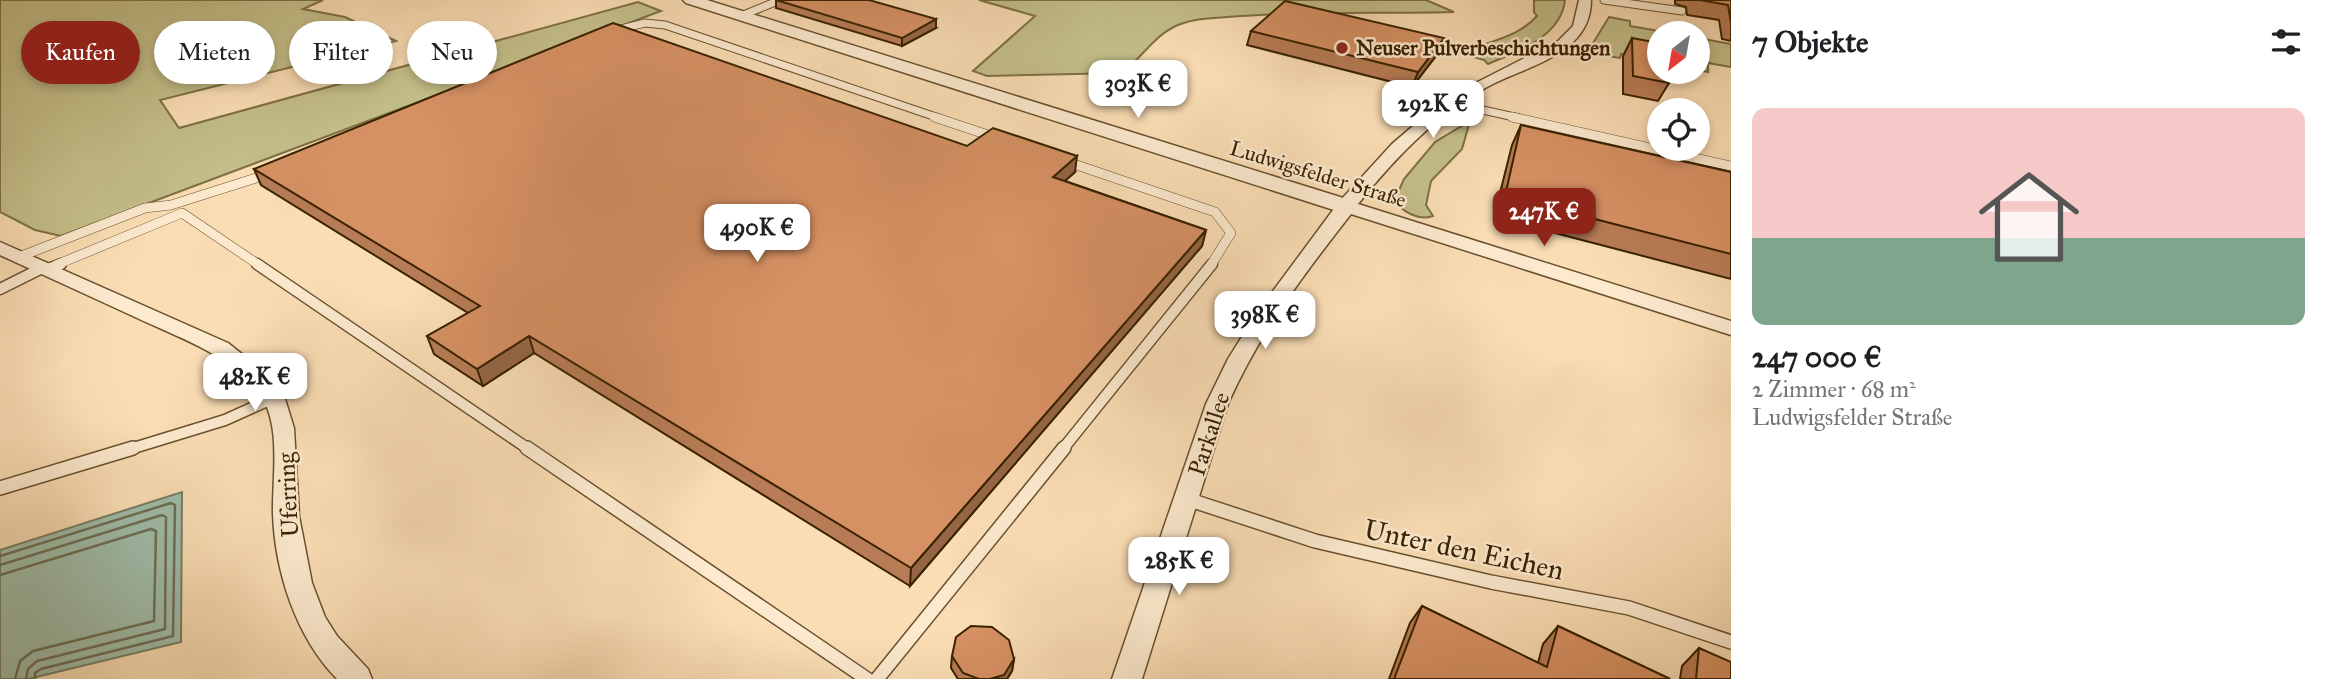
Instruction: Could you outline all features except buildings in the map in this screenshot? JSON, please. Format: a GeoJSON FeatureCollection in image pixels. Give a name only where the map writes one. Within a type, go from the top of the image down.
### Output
{"type":"FeatureCollection","features":[{"type":"Feature","properties":{"kind":"street","name":"Ludwigsfelder Straße"},"geometry":{"type":"LineString","coordinates":[[691,0],[1731,328]]}},
{"type":"Feature","properties":{"kind":"street","name":"Parkallee"},"geometry":{"type":"LineString","coordinates":[[1127,679],[1217,404],[1237,357],[1262,316],[1345,206],[1392,153],[1451,103],[1571,38],[1582,21],[1586,0]]}},
{"type":"Feature","properties":{"kind":"street","name":"Uferring"},"geometry":{"type":"LineString","coordinates":[[10,253],[220,348],[253,372],[274,398],[287,448],[286,517],[295,570],[310,617],[337,662],[357,679]]}},
{"type":"Feature","properties":{"kind":"lane"},"geometry":{"type":"LineString","coordinates":[[741,16],[780,0]]}},
{"type":"Feature","properties":{"kind":"lane"},"geometry":{"type":"LineString","coordinates":[[1604,0],[1682,11]]}},
{"type":"Feature","properties":{"kind":"lane"},"geometry":{"type":"LineString","coordinates":[[599,37],[625,26],[645,23],[665,25],[1006,141]]}},
{"type":"Feature","properties":{"kind":"lane"},"geometry":{"type":"LineString","coordinates":[[1451,103],[1731,166]]}},
{"type":"Feature","properties":{"kind":"lane"},"geometry":{"type":"LineString","coordinates":[[877,679],[1221,253],[1231,233],[1215,212],[1058,159]]}},
{"type":"Feature","properties":{"kind":"lane"},"geometry":{"type":"LineString","coordinates":[[10,253],[145,208],[171,205],[281,169]]}},
{"type":"Feature","properties":{"kind":"lane"},"geometry":{"type":"LineString","coordinates":[[171,205],[867,679]]}},
{"type":"Feature","properties":{"kind":"lane"},"geometry":{"type":"LineString","coordinates":[[0,289],[182,213]]}},
{"type":"Feature","properties":{"kind":"lane"},"geometry":{"type":"LineString","coordinates":[[0,488],[225,420],[274,398]]}},
{"type":"Feature","properties":{"kind":"lane","name":"Unter den Eichen"},"geometry":{"type":"LineString","coordinates":[[1187,499],[1315,541],[1490,582],[1629,608],[1731,642]]}},
{"type":"Feature","properties":{"kind":"shaded area"},"geometry":{"type":"Polygon","coordinates":[[[0,0],[323,0],[303,9],[354,21],[289,21],[289,68],[275,71],[275,21],[154,21],[154,84],[224,84],[160,100],[179,128],[339,84],[393,84],[393,69],[407,65],[407,84],[466,84],[61,236],[35,230],[0,212],[0,0]]]}},
{"type":"Feature","properties":{"kind":"shaded area"},"geometry":{"type":"Polygon","coordinates":[[[979,0],[1426,0],[1454,12],[1294,14],[1201,19],[1170,29],[1122,73],[987,76],[973,71],[1035,16],[979,0]]]}},
{"type":"Feature","properties":{"kind":"shaded area"},"geometry":{"type":"Polygon","coordinates":[[[1534,0],[1565,0],[1556,24],[1547,33],[1524,48],[1488,64],[1484,60],[1463,54],[1511,35],[1529,24],[1537,16],[1534,12],[1534,0]]]}},
{"type":"Feature","properties":{"kind":"shaded area"},"geometry":{"type":"Polygon","coordinates":[[[638,2],[661,11],[497,72],[497,41],[638,2]]]}},
{"type":"Feature","properties":{"kind":"shaded area"},"geometry":{"type":"Polygon","coordinates":[[[1609,17],[1630,21],[1630,26],[1647,29],[1647,59],[1621,54],[1620,58],[1587,53],[1609,17]]]}},
{"type":"Feature","properties":{"kind":"shaded area"},"geometry":{"type":"Polygon","coordinates":[[[1710,40],[1731,44],[1731,67],[1710,63],[1710,40]]]}},
{"type":"Feature","properties":{"kind":"shaded area"},"geometry":{"type":"Polygon","coordinates":[[[1470,121],[1462,149],[1431,181],[1426,205],[1433,216],[1416,216],[1406,211],[1395,199],[1404,179],[1435,142],[1470,121]]]}},
{"type":"Feature","properties":{"kind":"water"},"geometry":{"type":"Polygon","coordinates":[[[182,492],[181,642],[28,679],[0,679],[0,550],[182,492]]]}},
{"type":"Feature","properties":{"kind":"place","name":"Neuser Pulverbeschichtungen"},"geometry":{"type":"Point","coordinates":[1342,48]}}]}
